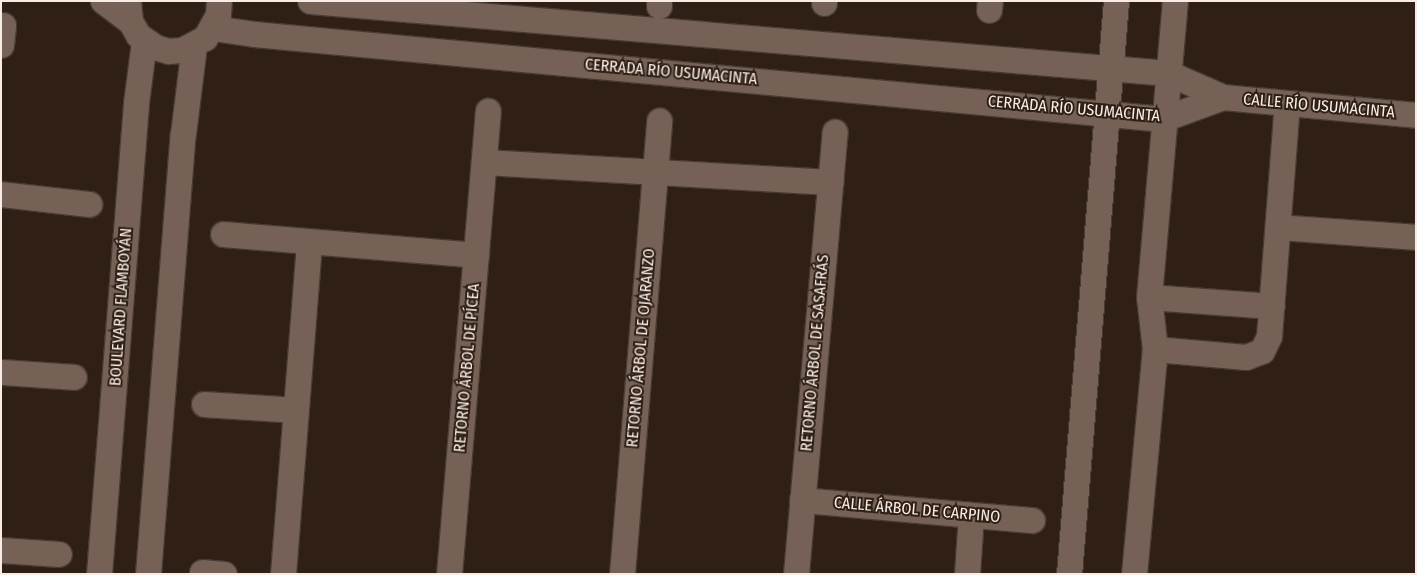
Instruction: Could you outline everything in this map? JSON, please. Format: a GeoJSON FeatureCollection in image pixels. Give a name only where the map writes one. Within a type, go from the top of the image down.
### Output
{"type":"FeatureCollection","features":[{"type":"Feature","properties":{"kind":"street"},"geometry":{"type":"LineString","coordinates":[[104,1],[134,21],[168,51],[194,46],[213,28],[219,1]]}},
{"type":"Feature","properties":{"kind":"street"},"geometry":{"type":"LineString","coordinates":[[310,1],[478,7],[1168,73],[1223,97]]}},
{"type":"Feature","properties":{"kind":"street"},"geometry":{"type":"LineString","coordinates":[[1068,574],[1116,1]]}},
{"type":"Feature","properties":{"kind":"street"},"geometry":{"type":"LineString","coordinates":[[1134,574],[1155,349],[1149,297],[1163,119],[1175,1]]}},
{"type":"Feature","properties":{"kind":"street"},"geometry":{"type":"LineString","coordinates":[[444,51],[447,6]]}},
{"type":"Feature","properties":{"kind":"street"},"geometry":{"type":"LineString","coordinates":[[474,53],[478,7]]}},
{"type":"Feature","properties":{"kind":"street","name":"BOULEVARD FLAMBOYÁN"},"geometry":{"type":"LineString","coordinates":[[99,574],[136,103],[134,21]]}},
{"type":"Feature","properties":{"kind":"street","name":"CERRADA RÍO USUMACINTA"},"geometry":{"type":"LineString","coordinates":[[213,28],[1163,119],[1223,97]]}},
{"type":"Feature","properties":{"kind":"street"},"geometry":{"type":"LineString","coordinates":[[148,574],[183,134],[194,46]]}},
{"type":"Feature","properties":{"kind":"street","name":"CALLE RÍO USUMACINTA"},"geometry":{"type":"LineString","coordinates":[[1223,97],[1416,115]]}},
{"type":"Feature","properties":{"kind":"street"},"geometry":{"type":"LineString","coordinates":[[1155,349],[1246,357],[1262,351],[1269,336],[1287,104]]}},
{"type":"Feature","properties":{"kind":"street","name":"RETORNO ÁRBOL DE PÍCEA"},"geometry":{"type":"LineString","coordinates":[[450,574],[488,111]]}},
{"type":"Feature","properties":{"kind":"street","name":"RETORNO ÁRBOL DE OJARANZO"},"geometry":{"type":"LineString","coordinates":[[622,574],[659,121]]}},
{"type":"Feature","properties":{"kind":"street","name":"RETORNO ÁRBOL DE SASAFRÁS"},"geometry":{"type":"LineString","coordinates":[[796,574],[834,132]]}},
{"type":"Feature","properties":{"kind":"street"},"geometry":{"type":"LineString","coordinates":[[484,162],[830,182]]}},
{"type":"Feature","properties":{"kind":"street"},"geometry":{"type":"LineString","coordinates":[[1,194],[89,204]]}},
{"type":"Feature","properties":{"kind":"street"},"geometry":{"type":"LineString","coordinates":[[1278,227],[1416,238]]}},
{"type":"Feature","properties":{"kind":"street"},"geometry":{"type":"LineString","coordinates":[[223,234],[309,244],[476,255]]}},
{"type":"Feature","properties":{"kind":"street"},"geometry":{"type":"LineString","coordinates":[[283,574],[309,244]]}},
{"type":"Feature","properties":{"kind":"street"},"geometry":{"type":"LineString","coordinates":[[1149,297],[1272,306]]}},
{"type":"Feature","properties":{"kind":"street"},"geometry":{"type":"LineString","coordinates":[[1,372],[74,377]]}},
{"type":"Feature","properties":{"kind":"street"},"geometry":{"type":"LineString","coordinates":[[204,404],[296,410]]}},
{"type":"Feature","properties":{"kind":"street","name":"CALLE ÁRBOL DE CARPINO"},"geometry":{"type":"LineString","coordinates":[[802,500],[1032,520]]}},
{"type":"Feature","properties":{"kind":"street"},"geometry":{"type":"LineString","coordinates":[[967,574],[972,515]]}},
{"type":"Feature","properties":{"kind":"street"},"geometry":{"type":"LineString","coordinates":[[1,550],[59,554]]}}]}
